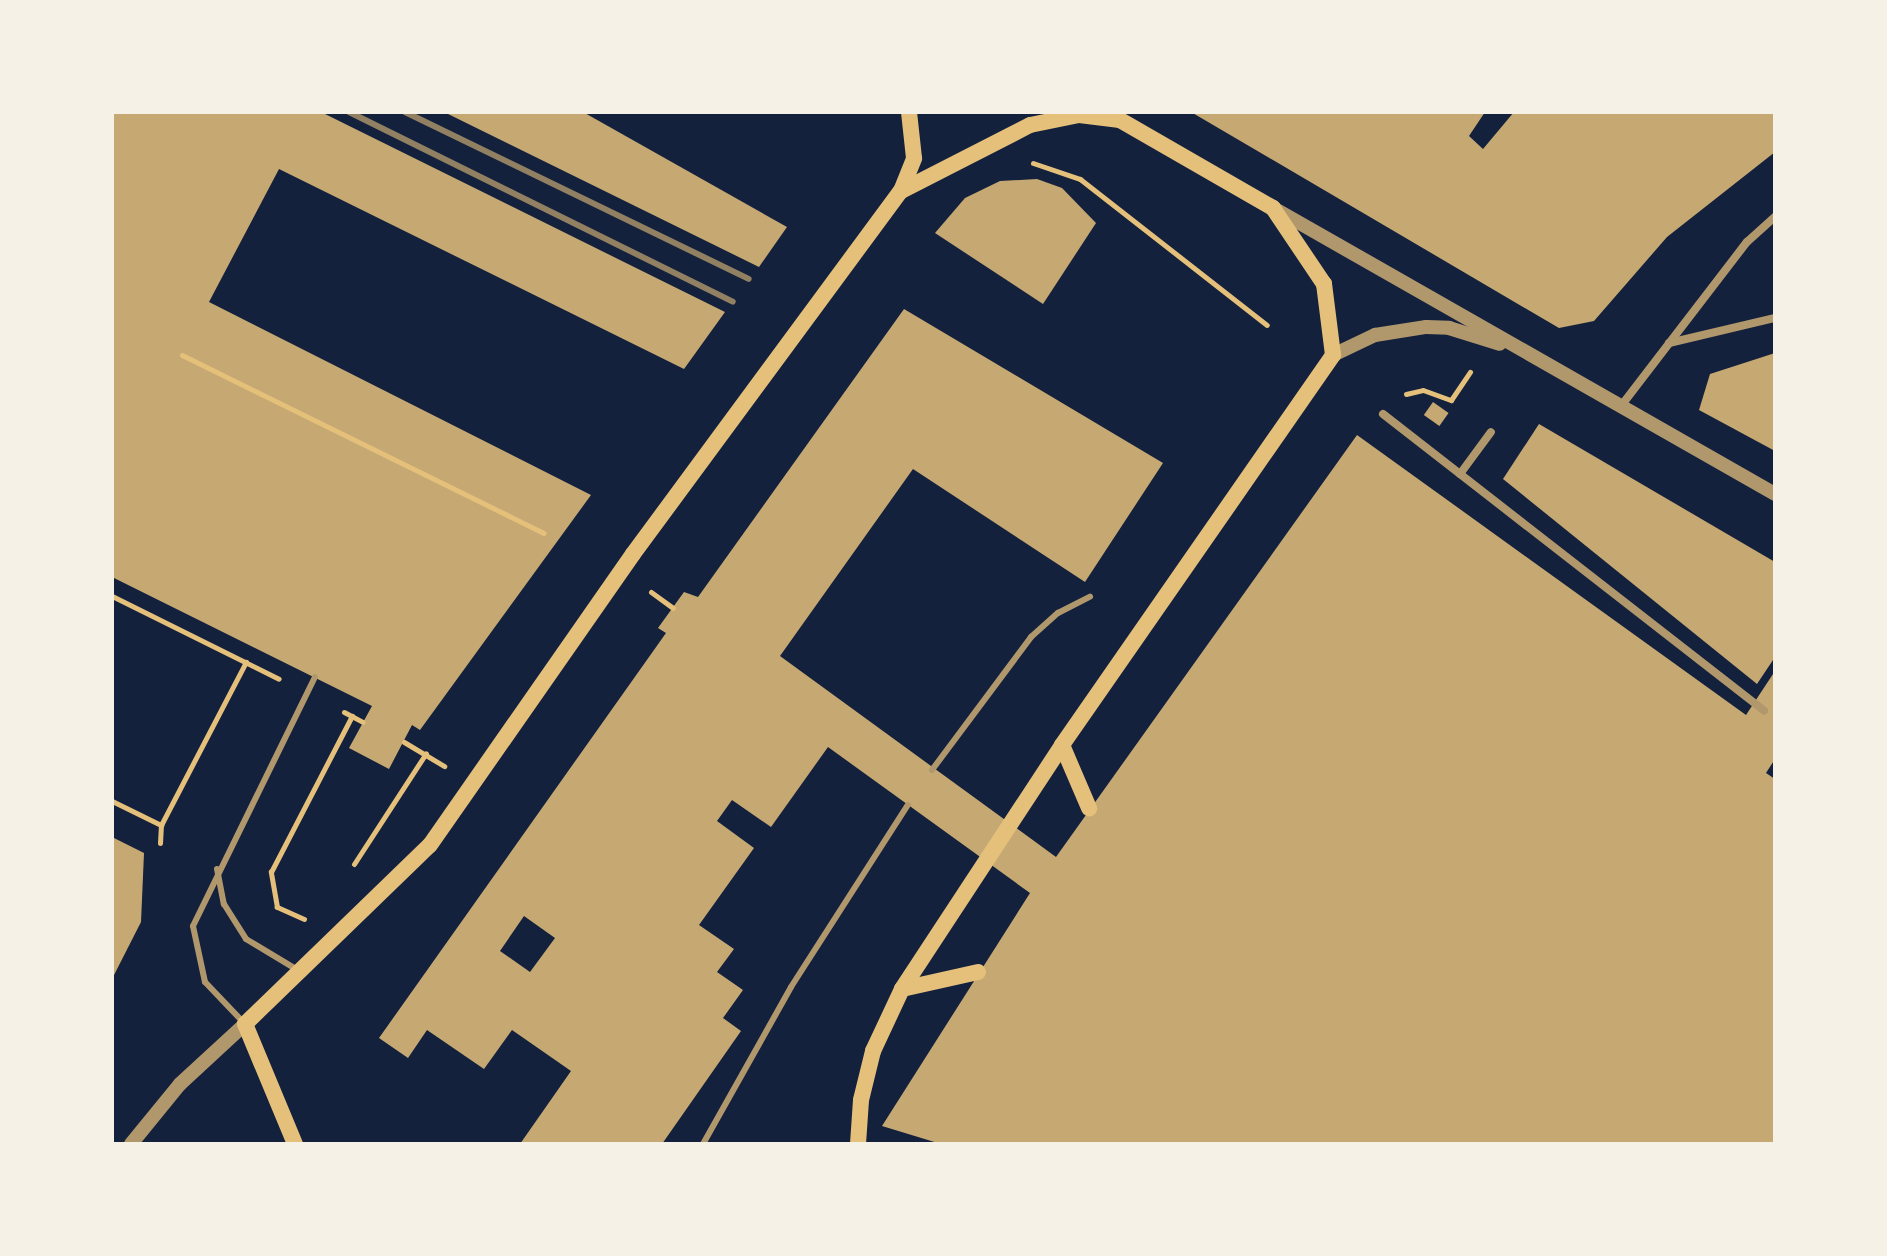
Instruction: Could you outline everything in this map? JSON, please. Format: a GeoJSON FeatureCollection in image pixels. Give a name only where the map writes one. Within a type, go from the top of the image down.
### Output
{"type":"FeatureCollection","features":[{"type":"Feature","properties":{"kind":"main road"},"geometry":{"type":"LineString","coordinates":[[295,1144],[245,1024],[430,845],[633,554],[901,191],[914,158],[909,112]]}},
{"type":"Feature","properties":{"kind":"main road"},"geometry":{"type":"LineString","coordinates":[[858,1144],[861,1100],[873,1051],[902,989],[1062,745],[1333,355],[1324,284],[1273,208],[1120,120],[1076,114],[1030,125],[901,191]]}},
{"type":"Feature","properties":{"kind":"main road"},"geometry":{"type":"LineString","coordinates":[[1062,745],[1089,808]]}},
{"type":"Feature","properties":{"kind":"main road"},"geometry":{"type":"LineString","coordinates":[[902,989],[978,972]]}},
{"type":"Feature","properties":{"kind":"street"},"geometry":{"type":"LineString","coordinates":[[1273,208],[1775,494]]}},
{"type":"Feature","properties":{"kind":"street"},"geometry":{"type":"LineString","coordinates":[[1621,406],[1747,242],[1775,217]]}},
{"type":"Feature","properties":{"kind":"street"},"geometry":{"type":"LineString","coordinates":[[1668,343],[1775,318]]}},
{"type":"Feature","properties":{"kind":"street"},"geometry":{"type":"LineString","coordinates":[[1333,355],[1375,335],[1426,327],[1449,328],[1523,350]]}},
{"type":"Feature","properties":{"kind":"street"},"geometry":{"type":"LineString","coordinates":[[1383,414],[1764,711]]}},
{"type":"Feature","properties":{"kind":"street"},"geometry":{"type":"LineString","coordinates":[[1460,474],[1491,432]]}},
{"type":"Feature","properties":{"kind":"street"},"geometry":{"type":"LineString","coordinates":[[131,1144],[180,1084],[245,1024]]}},
{"type":"Feature","properties":{"kind":"lane"},"geometry":{"type":"LineString","coordinates":[[932,770],[1031,637],[1058,613],[1090,597]]}},
{"type":"Feature","properties":{"kind":"lane"},"geometry":{"type":"LineString","coordinates":[[245,1024],[205,982],[196,956],[193,926],[217,869],[315,677]]}},
{"type":"Feature","properties":{"kind":"lane"},"geometry":{"type":"LineString","coordinates":[[703,1144],[791,987],[908,805]]}},
{"type":"Feature","properties":{"kind":"lane"},"geometry":{"type":"LineString","coordinates":[[217,869],[224,904],[246,939],[301,971]]}},
{"type":"Feature","properties":{"kind":"path"},"geometry":{"type":"LineString","coordinates":[[985,146],[1080,179],[1267,325]]}},
{"type":"Feature","properties":{"kind":"path"},"geometry":{"type":"LineString","coordinates":[[1383,414],[1395,400],[1414,391],[1451,400],[1491,341]]}},
{"type":"Feature","properties":{"kind":"path"},"geometry":{"type":"LineString","coordinates":[[182,355],[544,533]]}},
{"type":"Feature","properties":{"kind":"path"},"geometry":{"type":"LineString","coordinates":[[112,596],[286,683]]}},
{"type":"Feature","properties":{"kind":"path"},"geometry":{"type":"LineString","coordinates":[[160,843],[161,825],[246,662]]}},
{"type":"Feature","properties":{"kind":"path"},"geometry":{"type":"LineString","coordinates":[[344,712],[363,722]]}},
{"type":"Feature","properties":{"kind":"path"},"geometry":{"type":"LineString","coordinates":[[312,918],[284,914],[272,898],[271,872],[352,716]]}},
{"type":"Feature","properties":{"kind":"path"},"geometry":{"type":"LineString","coordinates":[[350,871],[426,753],[404,742]]}},
{"type":"Feature","properties":{"kind":"path"},"geometry":{"type":"LineString","coordinates":[[112,801],[161,825]]}},
{"type":"Feature","properties":{"kind":"path"},"geometry":{"type":"LineString","coordinates":[[279,922],[284,914]]}},
{"type":"Feature","properties":{"kind":"building"},"geometry":{"type":"Polygon","coordinates":[[[112,112],[321,112],[725,312],[684,369],[279,169],[209,302],[591,495],[420,730],[412,725],[389,769],[349,748],[372,706],[112,577],[112,112]]]}},
{"type":"Feature","properties":{"kind":"building"},"geometry":{"type":"Polygon","coordinates":[[[444,112],[583,112],[787,227],[759,267],[444,112]]]}},
{"type":"Feature","properties":{"kind":"building"},"geometry":{"type":"Polygon","coordinates":[[[1191,112],[1485,112],[1469,136],[1483,149],[1514,112],[1775,112],[1775,152],[1667,237],[1594,321],[1559,328],[1191,112]]]}},
{"type":"Feature","properties":{"kind":"building"},"geometry":{"type":"Polygon","coordinates":[[[1037,179],[1062,188],[1096,223],[1043,304],[935,233],[965,198],[1000,181],[1037,179]]]}},
{"type":"Feature","properties":{"kind":"building"},"geometry":{"type":"Polygon","coordinates":[[[904,309],[1163,463],[1085,582],[913,469],[780,656],[1056,857],[1357,435],[1746,715],[1775,671],[1775,759],[1766,773],[1775,779],[1775,1144],[941,1144],[882,1126],[1030,893],[828,747],[771,827],[732,800],[717,821],[754,848],[699,925],[734,949],[717,972],[743,990],[723,1018],[741,1031],[662,1144],[520,1144],[571,1071],[512,1030],[484,1069],[427,1030],[408,1058],[379,1038],[666,633],[658,628],[684,592],[698,597],[904,309]],[[524,916],[500,951],[530,972],[555,938],[524,916]]]}},
{"type":"Feature","properties":{"kind":"building"},"geometry":{"type":"Polygon","coordinates":[[[1775,353],[1775,451],[1699,410],[1710,374],[1775,353]]]}},
{"type":"Feature","properties":{"kind":"building"},"geometry":{"type":"Polygon","coordinates":[[[1433,402],[1449,413],[1439,426],[1424,415],[1433,402]]]}},
{"type":"Feature","properties":{"kind":"building"},"geometry":{"type":"Polygon","coordinates":[[[1539,424],[1775,562],[1775,657],[1757,684],[1503,479],[1539,424]]]}},
{"type":"Feature","properties":{"kind":"building"},"geometry":{"type":"Polygon","coordinates":[[[112,837],[144,853],[141,922],[112,979],[112,837]]]}},
{"type":"Feature","properties":{"kind":"railway"},"geometry":{"type":"LineString","coordinates":[[349,112],[733,302]]}},
{"type":"Feature","properties":{"kind":"railway"},"geometry":{"type":"LineString","coordinates":[[405,112],[749,279]]}}]}
